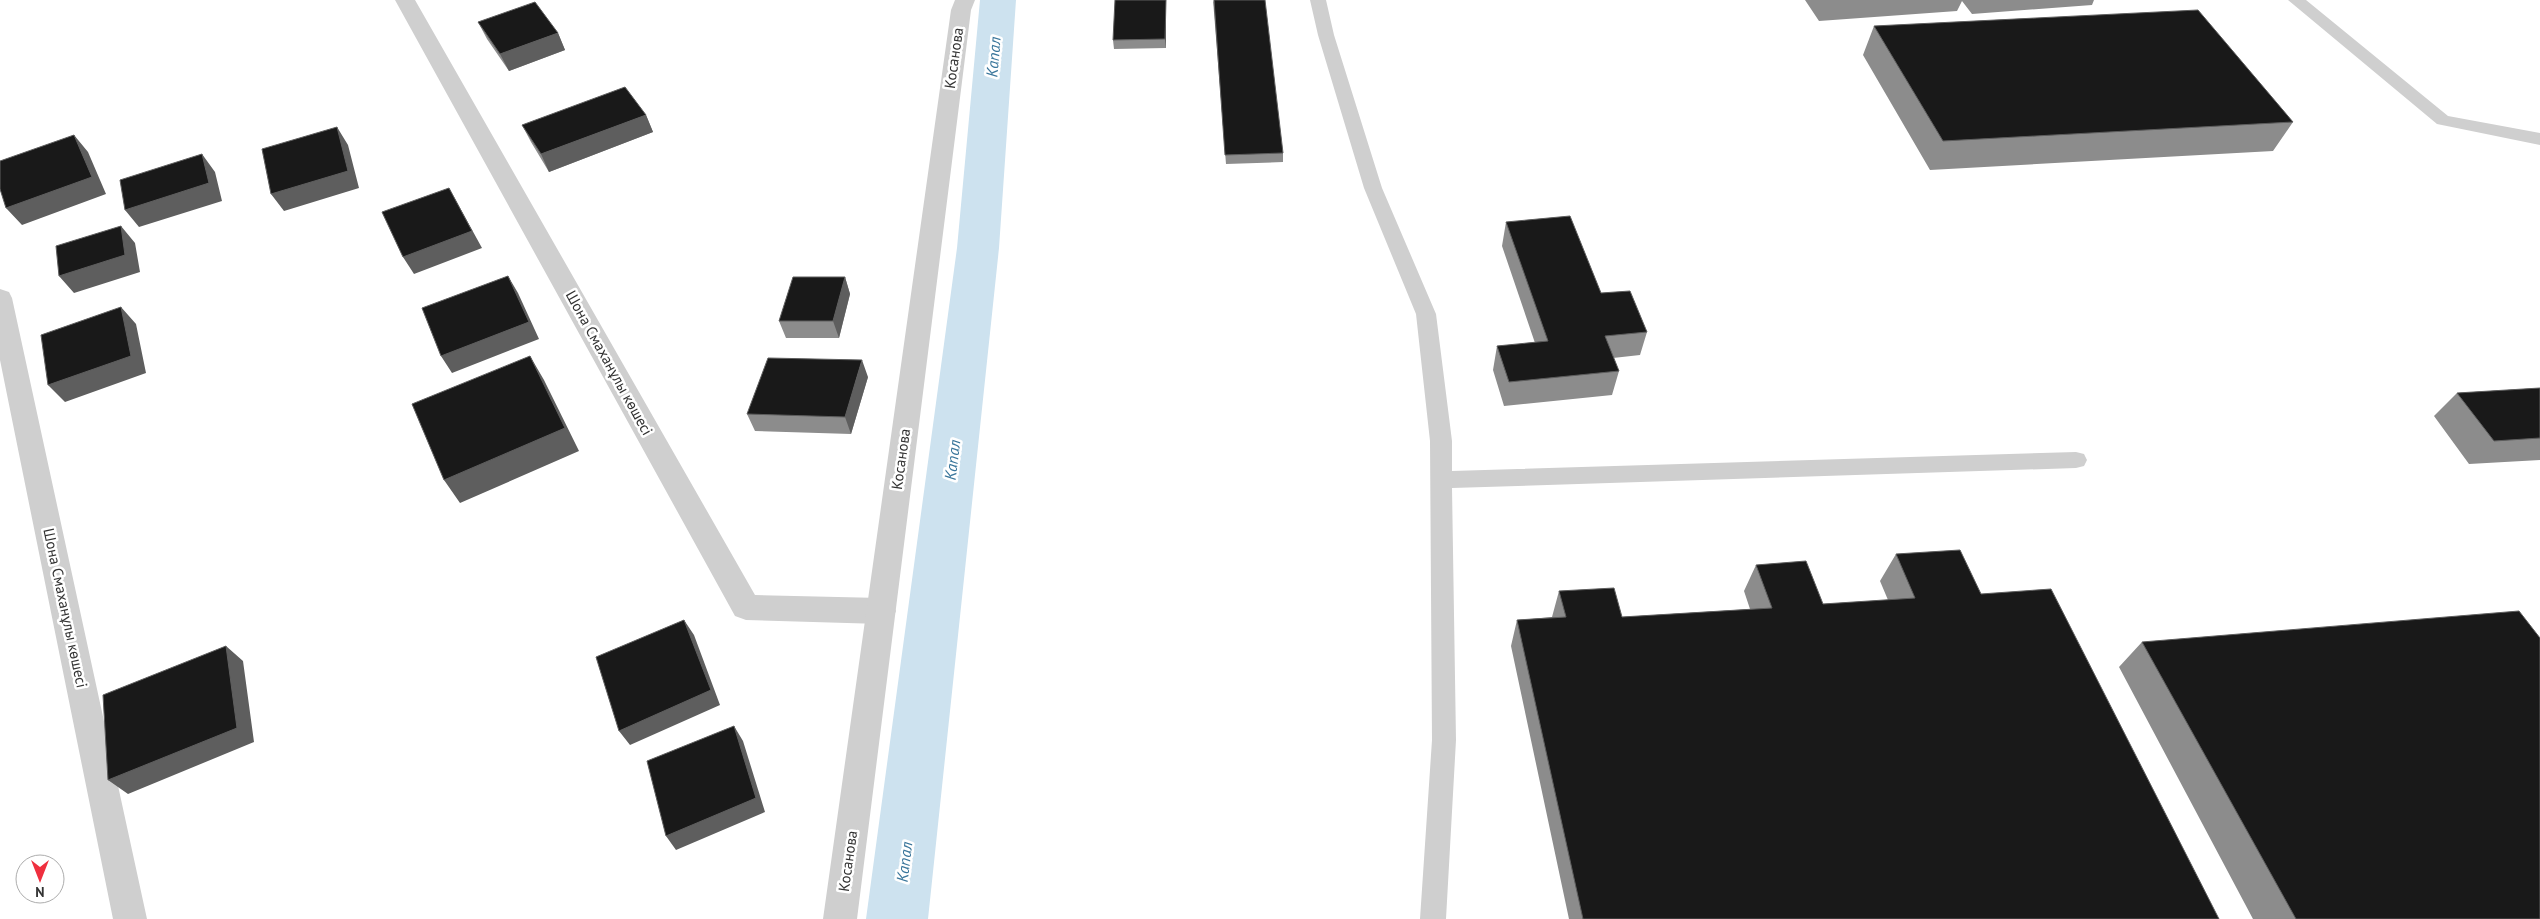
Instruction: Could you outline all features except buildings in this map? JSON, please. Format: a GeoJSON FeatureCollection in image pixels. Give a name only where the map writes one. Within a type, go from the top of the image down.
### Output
{"type":"FeatureCollection","features":[{"type":"Feature","properties":{"kind":"street","name":"Шона Смаханұлы көшесі"},"geometry":{"type":"LineString","coordinates":[[405,0],[746,607],[881,611]]}},
{"type":"Feature","properties":{"kind":"street","name":"Косанова"},"geometry":{"type":"LineString","coordinates":[[840,919],[961,10],[965,0]]}},
{"type":"Feature","properties":{"kind":"street","name":"Шона Смаханұлы көшесі"},"geometry":{"type":"LineString","coordinates":[[0,298],[130,919]]}},
{"type":"Feature","properties":{"kind":"lane"},"geometry":{"type":"LineString","coordinates":[[1318,0],[1373,188],[1426,314],[1441,441],[1444,740],[1433,919]]}},
{"type":"Feature","properties":{"kind":"lane"},"geometry":{"type":"LineString","coordinates":[[2296,0],[2443,120],[2540,139]]}},
{"type":"Feature","properties":{"kind":"lane"},"geometry":{"type":"LineString","coordinates":[[1441,480],[2076,460]]}},
{"type":"Feature","properties":{"kind":"waterway","name":"Капал"},"geometry":{"type":"LineString","coordinates":[[897,919],[978,248],[998,0]]}}]}
